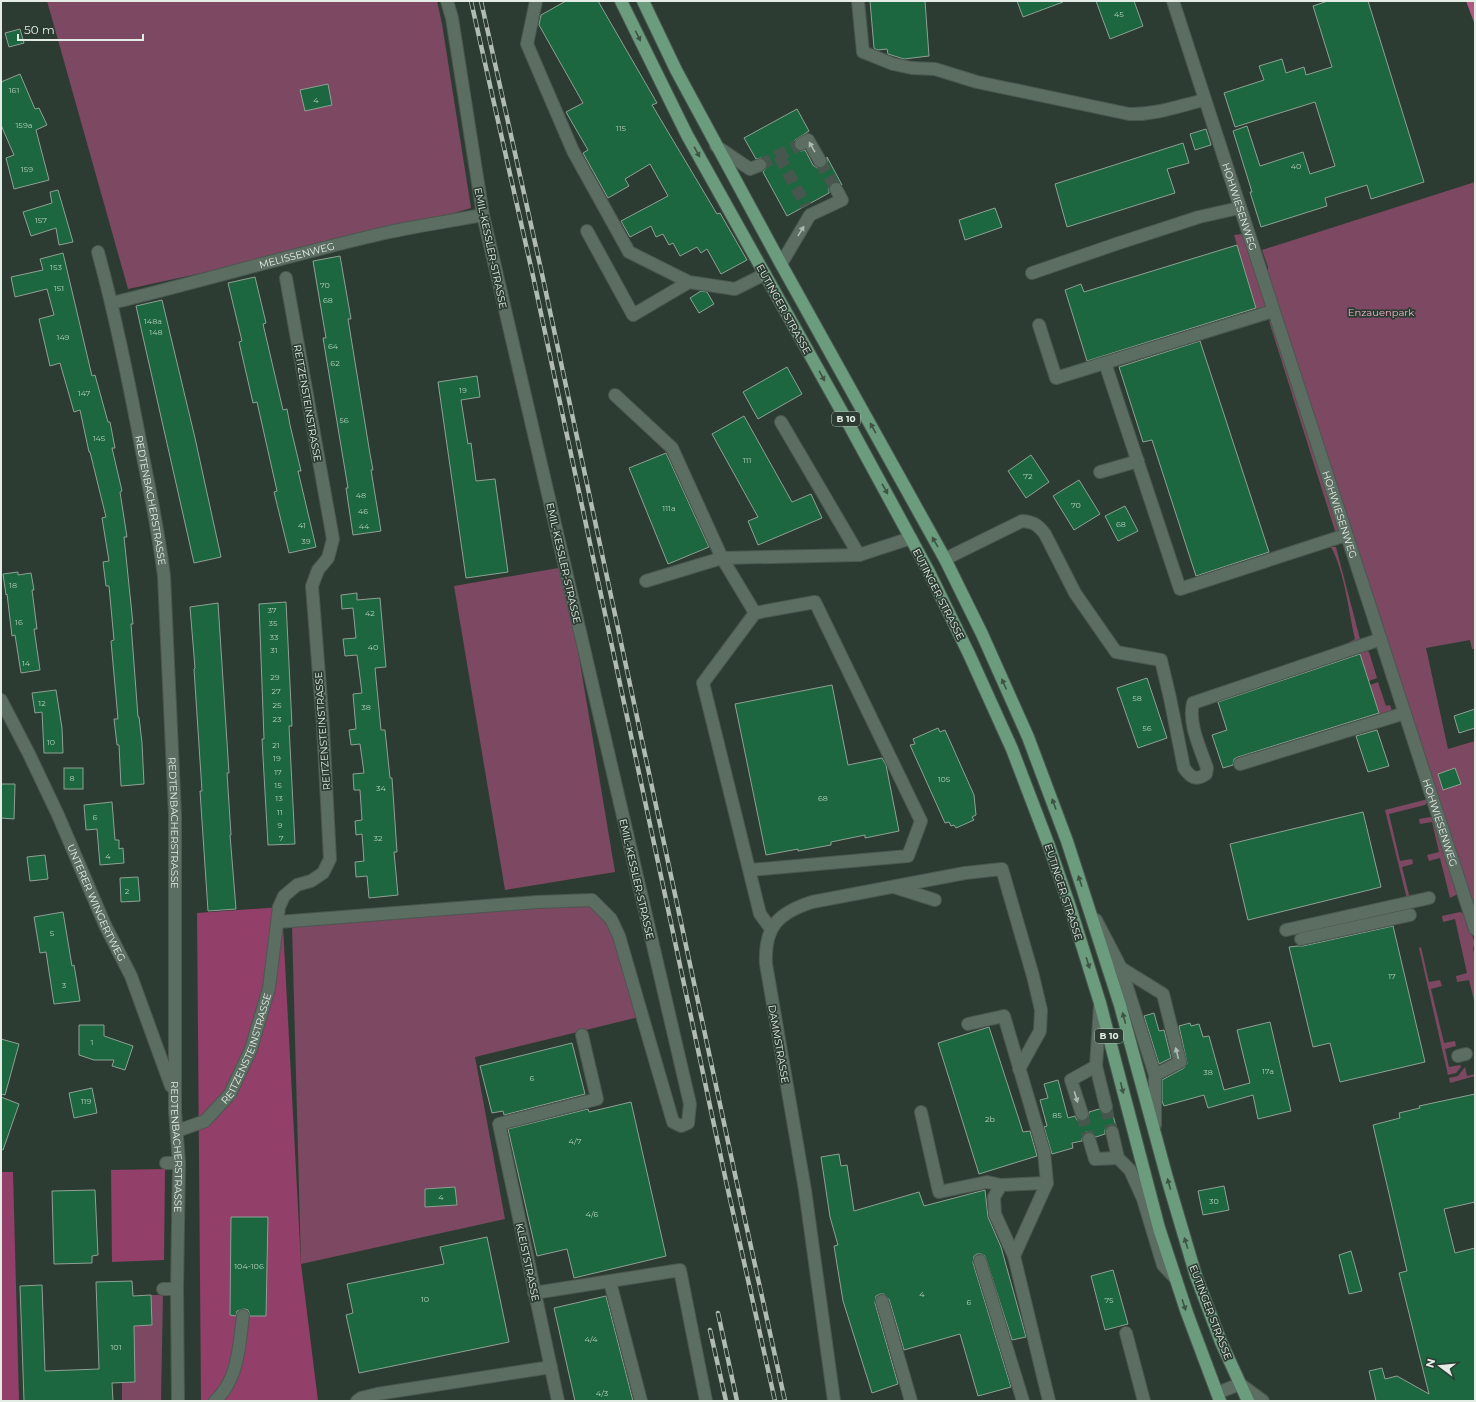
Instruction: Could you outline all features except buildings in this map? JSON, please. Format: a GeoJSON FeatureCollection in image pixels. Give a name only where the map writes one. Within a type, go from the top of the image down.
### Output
{"type":"FeatureCollection","features":[{"type":"Feature","properties":{"kind":"main road","name":"EUTINGER STRASSE"},"geometry":{"type":"LineString","coordinates":[[621,1],[687,134],[911,538],[970,654],[1012,749],[1049,846],[1100,1003],[1159,1228],[1218,1397]]}},
{"type":"Feature","properties":{"kind":"main road","name":"EUTINGER STRASSE"},"geometry":{"type":"LineString","coordinates":[[643,1],[676,70],[716,146],[945,559],[982,634],[1028,737],[1048,786],[1120,1005],[1154,1132],[1196,1276],[1221,1342],[1248,1401]]}},
{"type":"Feature","properties":{"kind":"main road"},"geometry":{"type":"LineString","coordinates":[[1159,1228],[1180,1221]]}},
{"type":"Feature","properties":{"kind":"street","name":"EMIL-KESSLER-STRASSE"},"geometry":{"type":"LineString","coordinates":[[278,922],[537,902],[592,900],[611,919],[619,936],[673,1122],[681,1126],[688,1123],[690,1104],[499,304],[448,1]]}},
{"type":"Feature","properties":{"kind":"street"},"geometry":{"type":"LineString","coordinates":[[536,1],[527,44],[573,150],[629,252],[689,282],[735,289],[765,274]]}},
{"type":"Feature","properties":{"kind":"street"},"geometry":{"type":"LineString","coordinates":[[858,1],[862,52],[892,64],[912,68],[935,69],[977,82],[1129,114],[1155,113],[1204,100]]}},
{"type":"Feature","properties":{"kind":"street","name":"HOHWIESENWEG"},"geometry":{"type":"LineString","coordinates":[[1173,1],[1239,208],[1405,713],[1418,761],[1475,929]]}},
{"type":"Feature","properties":{"kind":"street"},"geometry":{"type":"LineString","coordinates":[[801,144],[808,140],[820,161]]}},
{"type":"Feature","properties":{"kind":"street"},"geometry":{"type":"LineString","coordinates":[[716,146],[750,169],[760,165]]}},
{"type":"Feature","properties":{"kind":"street"},"geometry":{"type":"LineString","coordinates":[[781,264],[808,210],[842,200],[836,189]]}},
{"type":"Feature","properties":{"kind":"street"},"geometry":{"type":"LineString","coordinates":[[1032,273],[1199,217],[1239,208]]}},
{"type":"Feature","properties":{"kind":"street","name":"MELISSENWEG"},"geometry":{"type":"LineString","coordinates":[[112,303],[386,233],[483,216]]}},
{"type":"Feature","properties":{"kind":"street"},"geometry":{"type":"LineString","coordinates":[[587,231],[633,315],[689,282]]}},
{"type":"Feature","properties":{"kind":"street","name":"REDTENBACHERSTRASSE"},"geometry":{"type":"LineString","coordinates":[[98,252],[112,303],[152,500],[164,576],[175,815],[175,1111],[178,1163],[178,1401]]}},
{"type":"Feature","properties":{"kind":"street","name":"REITZENSTEINSTRASSE"},"geometry":{"type":"LineString","coordinates":[[177,1131],[205,1122],[230,1094],[251,1049],[269,988],[279,907],[284,896],[297,885],[311,881],[323,873],[330,859],[323,726],[312,586],[318,570],[328,558],[332,539],[286,278]]}},
{"type":"Feature","properties":{"kind":"street"},"geometry":{"type":"LineString","coordinates":[[1038,325],[1056,378],[1273,311]]}},
{"type":"Feature","properties":{"kind":"street"},"geometry":{"type":"LineString","coordinates":[[1105,363],[1180,589],[1346,535]]}},
{"type":"Feature","properties":{"kind":"street"},"geometry":{"type":"LineString","coordinates":[[615,395],[672,448],[722,558],[755,613]]}},
{"type":"Feature","properties":{"kind":"street"},"geometry":{"type":"LineString","coordinates":[[781,422],[859,555]]}},
{"type":"Feature","properties":{"kind":"street"},"geometry":{"type":"LineString","coordinates":[[1100,472],[1138,461]]}},
{"type":"Feature","properties":{"kind":"street"},"geometry":{"type":"LineString","coordinates":[[945,559],[1022,521],[1031,522],[1038,525],[1075,593],[1116,652],[1161,660],[1184,768],[1188,775],[1195,778],[1201,778],[1206,774],[1207,768],[1193,728],[1191,712],[1193,703],[1381,639]]}},
{"type":"Feature","properties":{"kind":"street"},"geometry":{"type":"LineString","coordinates":[[646,581],[722,558],[859,555],[911,538]]}},
{"type":"Feature","properties":{"kind":"street"},"geometry":{"type":"LineString","coordinates":[[750,870],[908,856],[921,821],[815,602],[755,613],[703,683],[760,914],[771,929]]}},
{"type":"Feature","properties":{"kind":"street","name":"UNTERER WINGERTWEG"},"geometry":{"type":"LineString","coordinates":[[1,703],[39,774],[80,864],[105,925],[131,976],[169,1077],[174,1095],[175,1111]]}},
{"type":"Feature","properties":{"kind":"street"},"geometry":{"type":"LineString","coordinates":[[1240,764],[1405,713]]}},
{"type":"Feature","properties":{"kind":"street","name":"DAMMSTRASSE"},"geometry":{"type":"LineString","coordinates":[[834,1401],[805,1190],[766,964],[765,949],[774,923],[781,916],[797,907],[812,902],[965,873],[1002,869],[1033,976],[1041,1010],[1040,1031],[1019,1070]]}},
{"type":"Feature","properties":{"kind":"street"},"geometry":{"type":"LineString","coordinates":[[893,886],[935,900]]}},
{"type":"Feature","properties":{"kind":"street"},"geometry":{"type":"LineString","coordinates":[[1286,930],[1429,898]]}},
{"type":"Feature","properties":{"kind":"street"},"geometry":{"type":"LineString","coordinates":[[1088,907],[1122,968],[1155,1075],[1154,1132]]}},
{"type":"Feature","properties":{"kind":"street"},"geometry":{"type":"LineString","coordinates":[[1301,939],[1410,915]]}},
{"type":"Feature","properties":{"kind":"street"},"geometry":{"type":"LineString","coordinates":[[1122,968],[1163,994],[1180,1062],[1155,1075]]}},
{"type":"Feature","properties":{"kind":"street"},"geometry":{"type":"LineString","coordinates":[[1100,1003],[1096,1066],[1106,1107]]}},
{"type":"Feature","properties":{"kind":"street"},"geometry":{"type":"LineString","coordinates":[[968,1024],[1004,1016],[1044,1152],[1047,1183],[1014,1256]]}},
{"type":"Feature","properties":{"kind":"street","name":"KLEISTSTRASSE"},"geometry":{"type":"LineString","coordinates":[[558,1401],[499,1124],[597,1099],[582,1035]]}},
{"type":"Feature","properties":{"kind":"street"},"geometry":{"type":"LineString","coordinates":[[1082,1114],[1071,1080],[1096,1066]]}},
{"type":"Feature","properties":{"kind":"street"},"geometry":{"type":"LineString","coordinates":[[920,1112],[939,1192],[987,1182],[1001,1185],[1047,1183]]}},
{"type":"Feature","properties":{"kind":"street"},"geometry":{"type":"LineString","coordinates":[[1112,1132],[1118,1158],[1130,1170],[1143,1199],[1163,1264],[1176,1280]]}},
{"type":"Feature","properties":{"kind":"street"},"geometry":{"type":"LineString","coordinates":[[1089,1138],[1095,1159],[1118,1158]]}},
{"type":"Feature","properties":{"kind":"street"},"geometry":{"type":"LineString","coordinates":[[166,1163],[178,1163]]}},
{"type":"Feature","properties":{"kind":"street"},"geometry":{"type":"LineString","coordinates":[[1001,1185],[994,1197],[995,1214],[1014,1256],[1049,1401]]}},
{"type":"Feature","properties":{"kind":"street"},"geometry":{"type":"LineString","coordinates":[[980,1261],[1023,1401]]}},
{"type":"Feature","properties":{"kind":"street"},"geometry":{"type":"LineString","coordinates":[[534,1293],[680,1270],[706,1401]]}},
{"type":"Feature","properties":{"kind":"street"},"geometry":{"type":"LineString","coordinates":[[610,1282],[641,1401]]}},
{"type":"Feature","properties":{"kind":"street"},"geometry":{"type":"LineString","coordinates":[[163,1289],[177,1289]]}},
{"type":"Feature","properties":{"kind":"street"},"geometry":{"type":"LineString","coordinates":[[882,1301],[911,1401]]}},
{"type":"Feature","properties":{"kind":"street"},"geometry":{"type":"LineString","coordinates":[[215,1401],[228,1384],[234,1372],[239,1352],[243,1316]]}},
{"type":"Feature","properties":{"kind":"street"},"geometry":{"type":"LineString","coordinates":[[1126,1333],[1144,1401]]}},
{"type":"Feature","properties":{"kind":"street"},"geometry":{"type":"LineString","coordinates":[[357,1401],[361,1398],[377,1394],[551,1367]]}},
{"type":"Feature","properties":{"kind":"street"},"geometry":{"type":"LineString","coordinates":[[1218,1397],[1240,1384],[1263,1401]]}},
{"type":"Feature","properties":{"kind":"green space"},"geometry":{"type":"Polygon","coordinates":[[[47,1],[437,1],[442,24],[471,208],[386,233],[128,289],[47,1]]]}},
{"type":"Feature","properties":{"kind":"green space","name":"Enzauenpark"},"geometry":{"type":"Polygon","coordinates":[[[1475,182],[1475,649],[1472,649],[1470,640],[1426,648],[1448,749],[1475,741],[1475,908],[1268,274],[1268,267],[1262,250],[1475,182]]]}},
{"type":"Feature","properties":{"kind":"green space"},"geometry":{"type":"Polygon","coordinates":[[[1234,235],[1244,235],[1267,306],[1257,310],[1234,235]]]}},
{"type":"Feature","properties":{"kind":"green space"},"geometry":{"type":"Polygon","coordinates":[[[1269,321],[1272,321],[1339,529],[1336,534],[1269,321]]]}},
{"type":"Feature","properties":{"kind":"green space"},"geometry":{"type":"Polygon","coordinates":[[[1331,547],[1336,547],[1360,639],[1349,646],[1348,643],[1355,639],[1340,568],[1331,547]]]}},
{"type":"Feature","properties":{"kind":"green space"},"geometry":{"type":"Polygon","coordinates":[[[564,567],[615,872],[505,890],[454,586],[564,567]]]}},
{"type":"Feature","properties":{"kind":"green space"},"geometry":{"type":"Polygon","coordinates":[[[1365,650],[1369,652],[1377,678],[1369,681],[1359,651],[1365,650]]]}},
{"type":"Feature","properties":{"kind":"green space"},"geometry":{"type":"Polygon","coordinates":[[[1378,682],[1386,706],[1390,705],[1392,711],[1380,717],[1370,685],[1378,682]]]}},
{"type":"Feature","properties":{"kind":"green space"},"geometry":{"type":"Polygon","coordinates":[[[1428,799],[1425,805],[1389,814],[1400,861],[1412,859],[1413,864],[1402,867],[1410,899],[1407,899],[1385,810],[1428,799]]]}},
{"type":"Feature","properties":{"kind":"green space"},"geometry":{"type":"Polygon","coordinates":[[[1430,817],[1433,818],[1458,894],[1450,898],[1440,858],[1429,861],[1427,855],[1439,852],[1432,822],[1420,824],[1419,819],[1430,817]]]}},
{"type":"Feature","properties":{"kind":"green space"},"geometry":{"type":"Polygon","coordinates":[[[592,900],[611,919],[643,1016],[475,1057],[505,1219],[301,1264],[292,925],[592,900]]]}},
{"type":"Feature","properties":{"kind":"green space"},"geometry":{"type":"Polygon","coordinates":[[[1460,912],[1465,914],[1475,943],[1473,949],[1475,955],[1475,1004],[1469,980],[1457,982],[1456,976],[1467,973],[1455,919],[1443,922],[1442,916],[1460,912]]]}},
{"type":"Feature","properties":{"kind":"green space"},"geometry":{"type":"Polygon","coordinates":[[[1421,947],[1429,982],[1440,980],[1442,986],[1431,989],[1444,1043],[1455,1041],[1456,1046],[1445,1049],[1449,1067],[1460,1065],[1461,1067],[1456,1073],[1448,1075],[1419,948],[1421,947]]]}},
{"type":"Feature","properties":{"kind":"green space"},"geometry":{"type":"Polygon","coordinates":[[[1465,1067],[1467,1076],[1475,1074],[1475,1076],[1450,1083],[1449,1078],[1458,1076],[1465,1067]]]}},
{"type":"Feature","properties":{"kind":"green space"},"geometry":{"type":"Polygon","coordinates":[[[151,1295],[163,1295],[161,1401],[122,1401],[122,1383],[135,1382],[134,1326],[152,1325],[151,1295]]]}},
{"type":"Feature","properties":{"kind":"shaded area"},"geometry":{"type":"Polygon","coordinates":[[[1466,1],[1475,1],[1475,25],[1466,1]]]}},
{"type":"Feature","properties":{"kind":"shaded area"},"geometry":{"type":"Polygon","coordinates":[[[282,907],[301,1264],[318,1401],[201,1401],[197,913],[282,907]]]}},
{"type":"Feature","properties":{"kind":"shaded area"},"geometry":{"type":"Polygon","coordinates":[[[165,1169],[164,1260],[112,1262],[111,1170],[165,1169]]]}},
{"type":"Feature","properties":{"kind":"shaded area"},"geometry":{"type":"Polygon","coordinates":[[[1,1172],[13,1172],[19,1401],[1,1401],[1,1172]]]}},
{"type":"Feature","properties":{"kind":"tunnel"},"geometry":{"type":"LineString","coordinates":[[760,165],[801,144]]}},
{"type":"Feature","properties":{"kind":"tunnel"},"geometry":{"type":"LineString","coordinates":[[779,156],[806,206]]}},
{"type":"Feature","properties":{"kind":"tunnel"},"geometry":{"type":"LineString","coordinates":[[820,161],[836,189]]}},
{"type":"Feature","properties":{"kind":"tunnel"},"geometry":{"type":"LineString","coordinates":[[1106,1107],[1112,1132]]}},
{"type":"Feature","properties":{"kind":"tunnel"},"geometry":{"type":"LineString","coordinates":[[1082,1114],[1089,1139]]}},
{"type":"Feature","properties":{"kind":"railway"},"geometry":{"type":"LineString","coordinates":[[471,1],[533,276],[726,1181],[775,1401]]}},
{"type":"Feature","properties":{"kind":"railway"},"geometry":{"type":"LineString","coordinates":[[481,1],[542,274],[785,1401]]}},
{"type":"Feature","properties":{"kind":"railway"},"geometry":{"type":"LineString","coordinates":[[718,1313],[737,1401]]}},
{"type":"Feature","properties":{"kind":"railway"},"geometry":{"type":"LineString","coordinates":[[710,1330],[726,1401]]}}]}
